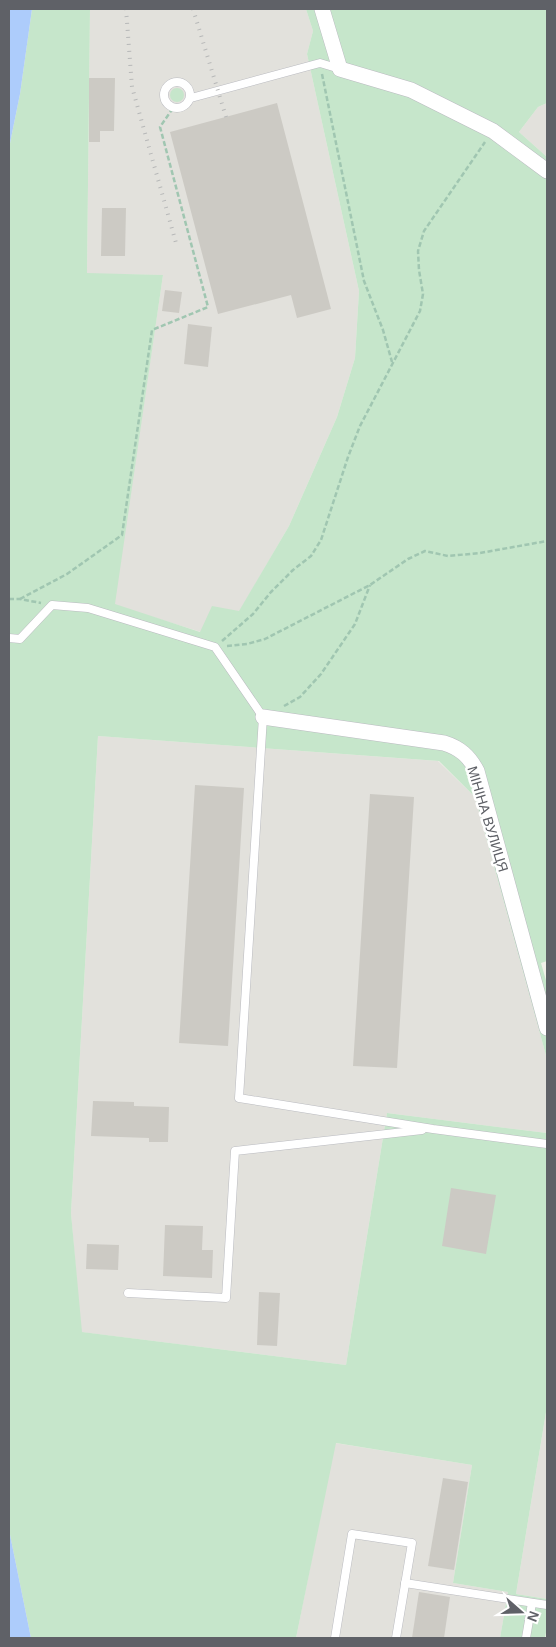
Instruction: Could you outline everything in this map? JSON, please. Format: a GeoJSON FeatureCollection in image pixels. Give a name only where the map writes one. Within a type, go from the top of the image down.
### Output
{"type":"FeatureCollection","features":[{"type":"Feature","properties":{"kind":"street"},"geometry":{"type":"LineString","coordinates":[[322,9],[340,69],[411,90],[493,131],[547,171]]}},
{"type":"Feature","properties":{"kind":"street","name":"МІНІНА ВУЛИЦЯ"},"geometry":{"type":"LineString","coordinates":[[263,717],[444,743],[458,748],[469,758],[477,771],[547,1028]]}},
{"type":"Feature","properties":{"kind":"lane"},"geometry":{"type":"LineString","coordinates":[[191,98],[189,88],[182,82],[169,85],[164,93],[164,98],[169,106],[172,108],[182,108],[191,98],[320,63],[340,69]]}},
{"type":"Feature","properties":{"kind":"lane"},"geometry":{"type":"LineString","coordinates":[[9,638],[20,639],[52,605],[88,608],[215,647],[263,717],[239,1098],[433,1129],[547,1144]]}},
{"type":"Feature","properties":{"kind":"lane"},"geometry":{"type":"LineString","coordinates":[[128,1293],[226,1298],[235,1151],[433,1129]]}},
{"type":"Feature","properties":{"kind":"lane"},"geometry":{"type":"LineString","coordinates":[[335,1638],[352,1534],[412,1543],[396,1638]]}},
{"type":"Feature","properties":{"kind":"lane"},"geometry":{"type":"LineString","coordinates":[[406,1583],[547,1606]]}},
{"type":"Feature","properties":{"kind":"lane"},"geometry":{"type":"LineString","coordinates":[[526,1638],[532,1603]]}},
{"type":"Feature","properties":{"kind":"path"},"geometry":{"type":"LineString","coordinates":[[320,63],[364,281],[383,330],[393,364]]}},
{"type":"Feature","properties":{"kind":"path"},"geometry":{"type":"LineString","coordinates":[[20,599],[67,574],[122,535],[152,330],[208,307],[160,127],[172,108]]}},
{"type":"Feature","properties":{"kind":"path"},"geometry":{"type":"LineString","coordinates":[[215,647],[253,614],[293,570],[311,556],[321,540],[360,426],[420,311],[423,294],[418,251],[424,231],[493,131]]}},
{"type":"Feature","properties":{"kind":"path"},"geometry":{"type":"LineString","coordinates":[[215,647],[248,644],[265,639],[370,584],[408,559],[425,551],[456,556],[547,541]]}},
{"type":"Feature","properties":{"kind":"path"},"geometry":{"type":"LineString","coordinates":[[263,717],[300,697],[321,674],[355,624],[370,584]]}},
{"type":"Feature","properties":{"kind":"path"},"geometry":{"type":"LineString","coordinates":[[9,599],[20,599],[52,605]]}},
{"type":"Feature","properties":{"kind":"shaded area"},"geometry":{"type":"Polygon","coordinates":[[[90,9],[306,9],[313,31],[307,54],[359,291],[355,358],[337,417],[289,526],[239,612],[201,632],[114,605],[163,275],[87,274],[90,9]]]}},
{"type":"Feature","properties":{"kind":"shaded area"},"geometry":{"type":"Polygon","coordinates":[[[547,103],[547,157],[519,132],[538,107],[547,103]]]}},
{"type":"Feature","properties":{"kind":"shaded area"},"geometry":{"type":"Polygon","coordinates":[[[98,736],[438,761],[475,797],[547,1059],[547,1133],[387,1113],[346,1365],[81,1332],[71,1213],[98,736]]]}},
{"type":"Feature","properties":{"kind":"shaded area"},"geometry":{"type":"Polygon","coordinates":[[[547,1406],[547,1599],[516,1594],[547,1406]]]}},
{"type":"Feature","properties":{"kind":"shaded area"},"geometry":{"type":"Polygon","coordinates":[[[335,1443],[472,1465],[453,1583],[508,1592],[500,1638],[296,1638],[335,1443]]]}},
{"type":"Feature","properties":{"kind":"green space"},"geometry":{"type":"Polygon","coordinates":[[[32,9],[90,9],[87,273],[163,275],[115,604],[200,632],[212,606],[239,611],[289,526],[337,417],[355,358],[359,291],[307,54],[313,31],[306,9],[547,9],[547,103],[538,107],[519,132],[547,157],[547,961],[541,963],[547,984],[547,1059],[475,797],[439,761],[98,736],[71,1213],[82,1332],[346,1365],[387,1113],[547,1133],[547,1406],[516,1594],[547,1599],[545,1638],[500,1638],[508,1592],[453,1583],[472,1465],[336,1443],[296,1638],[31,1638],[9,1530],[9,148],[20,94],[32,9]]]}},
{"type":"Feature","properties":{"kind":"green space"},"geometry":{"type":"Polygon","coordinates":[[[174,88],[180,88],[184,95],[180,102],[174,102],[170,98],[170,92],[174,88]]]}},
{"type":"Feature","properties":{"kind":"water"},"geometry":{"type":"Polygon","coordinates":[[[9,9],[32,9],[20,94],[9,148],[9,9]]]}},
{"type":"Feature","properties":{"kind":"water"},"geometry":{"type":"Polygon","coordinates":[[[9,1530],[31,1638],[9,1638],[9,1530]]]}},
{"type":"Feature","properties":{"kind":"building"},"geometry":{"type":"Polygon","coordinates":[[[89,78],[115,78],[114,131],[100,131],[100,142],[89,142],[89,78]]]}},
{"type":"Feature","properties":{"kind":"building"},"geometry":{"type":"Polygon","coordinates":[[[277,103],[331,309],[297,318],[291,295],[218,314],[170,132],[277,103]]]}},
{"type":"Feature","properties":{"kind":"building"},"geometry":{"type":"Polygon","coordinates":[[[102,208],[126,208],[125,256],[101,256],[102,208]]]}},
{"type":"Feature","properties":{"kind":"building"},"geometry":{"type":"Polygon","coordinates":[[[165,290],[182,292],[179,313],[162,311],[165,290]]]}},
{"type":"Feature","properties":{"kind":"building"},"geometry":{"type":"Polygon","coordinates":[[[188,324],[212,327],[208,367],[184,364],[188,324]]]}},
{"type":"Feature","properties":{"kind":"building"},"geometry":{"type":"Polygon","coordinates":[[[195,785],[244,788],[228,1046],[179,1043],[195,785]]]}},
{"type":"Feature","properties":{"kind":"building"},"geometry":{"type":"Polygon","coordinates":[[[370,794],[414,797],[397,1068],[353,1066],[370,794]]]}},
{"type":"Feature","properties":{"kind":"building"},"geometry":{"type":"Polygon","coordinates":[[[93,1101],[134,1102],[134,1106],[169,1107],[168,1142],[149,1142],[149,1138],[91,1136],[93,1101]]]}},
{"type":"Feature","properties":{"kind":"building"},"geometry":{"type":"Polygon","coordinates":[[[451,1188],[496,1195],[486,1254],[442,1246],[451,1188]]]}},
{"type":"Feature","properties":{"kind":"building"},"geometry":{"type":"Polygon","coordinates":[[[165,1225],[203,1226],[202,1250],[213,1250],[212,1278],[163,1276],[165,1225]]]}},
{"type":"Feature","properties":{"kind":"building"},"geometry":{"type":"Polygon","coordinates":[[[87,1244],[119,1245],[118,1270],[86,1269],[87,1244]]]}},
{"type":"Feature","properties":{"kind":"building"},"geometry":{"type":"Polygon","coordinates":[[[259,1292],[280,1293],[277,1346],[257,1345],[259,1292]]]}},
{"type":"Feature","properties":{"kind":"building"},"geometry":{"type":"Polygon","coordinates":[[[443,1478],[468,1482],[454,1570],[428,1566],[443,1478]]]}},
{"type":"Feature","properties":{"kind":"building"},"geometry":{"type":"Polygon","coordinates":[[[419,1592],[450,1597],[444,1638],[412,1638],[419,1592]]]}},
{"type":"Feature","properties":{"kind":"railway"},"geometry":{"type":"LineString","coordinates":[[126,9],[132,87],[176,243]]}},
{"type":"Feature","properties":{"kind":"railway"},"geometry":{"type":"LineString","coordinates":[[193,9],[226,117]]}}]}
